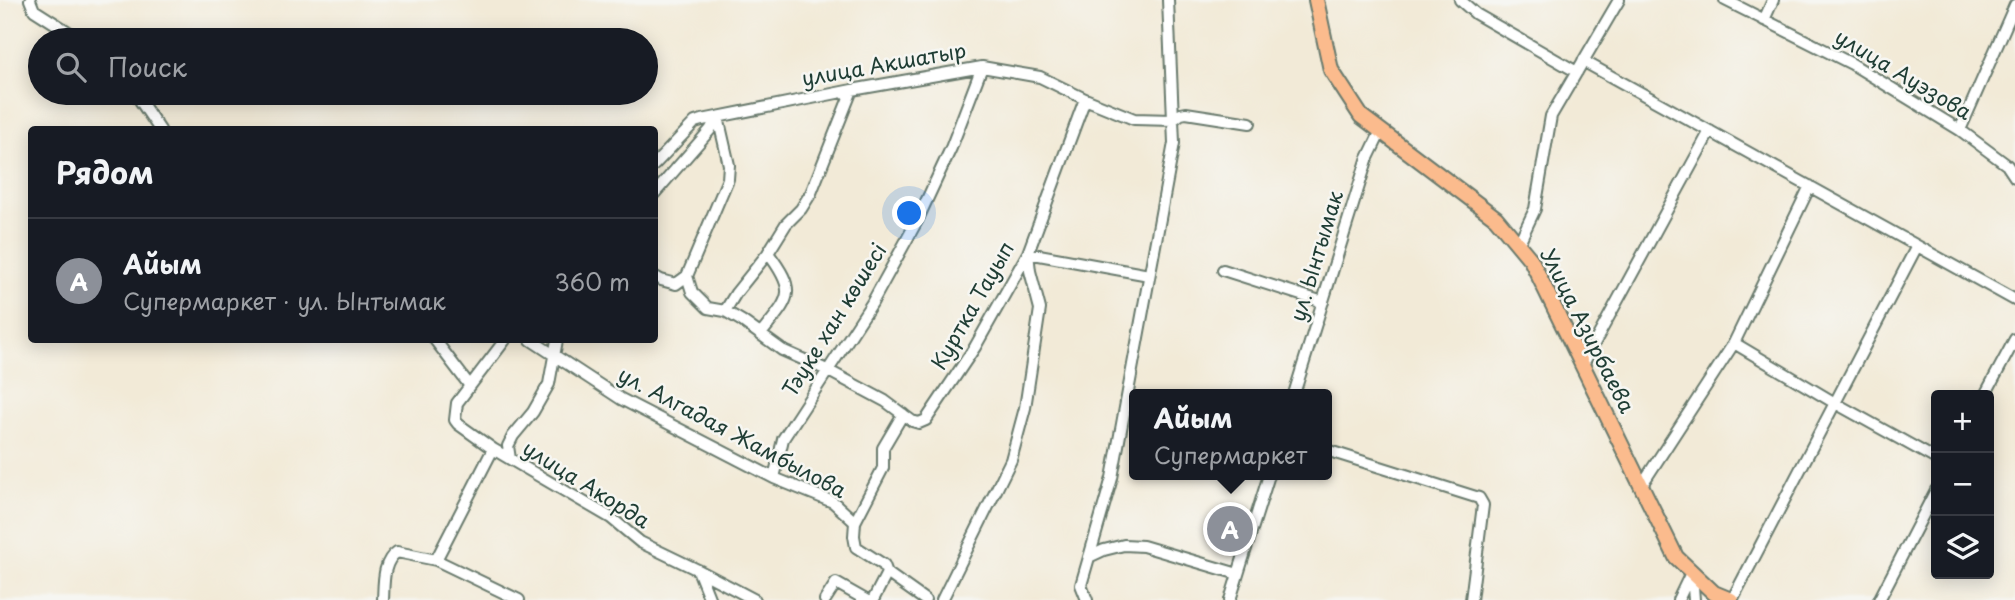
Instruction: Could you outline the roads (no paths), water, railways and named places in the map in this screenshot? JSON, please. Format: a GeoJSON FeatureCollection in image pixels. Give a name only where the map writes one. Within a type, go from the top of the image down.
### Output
{"type":"FeatureCollection","features":[{"type":"Feature","properties":{"kind":"main road","name":"Улица Азирбаева"},"geometry":{"type":"LineString","coordinates":[[1316,0],[1331,69],[1362,116],[1496,218],[1531,260],[1676,557],[1714,593],[1731,600]]}},
{"type":"Feature","properties":{"kind":"street"},"geometry":{"type":"LineString","coordinates":[[30,0],[34,10],[62,28]]}},
{"type":"Feature","properties":{"kind":"street"},"geometry":{"type":"LineString","coordinates":[[1073,600],[1081,586],[1112,478],[1174,143],[1168,0]]}},
{"type":"Feature","properties":{"kind":"street"},"geometry":{"type":"LineString","coordinates":[[1460,0],[1476,14],[1577,72]]}},
{"type":"Feature","properties":{"kind":"street"},"geometry":{"type":"LineString","coordinates":[[1518,245],[1535,209],[1551,116],[1619,0]]}},
{"type":"Feature","properties":{"kind":"street","name":"улица Ауэзова"},"geometry":{"type":"LineString","coordinates":[[1725,0],[1852,64],[1960,130],[2007,165],[2015,177]]}},
{"type":"Feature","properties":{"kind":"street"},"geometry":{"type":"LineString","coordinates":[[1764,20],[1773,0]]}},
{"type":"Feature","properties":{"kind":"street"},"geometry":{"type":"LineString","coordinates":[[1960,130],[2015,5]]}},
{"type":"Feature","properties":{"kind":"street"},"geometry":{"type":"LineString","coordinates":[[1583,61],[2015,300]]}},
{"type":"Feature","properties":{"kind":"street","name":"улица Акшатыр"},"geometry":{"type":"LineString","coordinates":[[658,161],[695,122],[982,67],[1040,77],[1134,119],[1173,120],[1186,113],[1250,123]]}},
{"type":"Feature","properties":{"kind":"street","name":"Тәуке хан көшесі"},"geometry":{"type":"LineString","coordinates":[[774,478],[783,439],[872,303],[917,221],[951,148],[982,67]]}},
{"type":"Feature","properties":{"kind":"street"},"geometry":{"type":"LineString","coordinates":[[725,311],[811,193],[852,90]]}},
{"type":"Feature","properties":{"kind":"street","name":"Куртка Тауып"},"geometry":{"type":"LineString","coordinates":[[903,414],[919,423],[926,420],[975,347],[1028,253],[1085,99]]}},
{"type":"Feature","properties":{"kind":"street"},"geometry":{"type":"LineString","coordinates":[[143,105],[157,126]]}},
{"type":"Feature","properties":{"kind":"street"},"geometry":{"type":"LineString","coordinates":[[658,189],[710,130],[718,117]]}},
{"type":"Feature","properties":{"kind":"street"},"geometry":{"type":"LineString","coordinates":[[658,278],[676,284],[687,276],[728,179],[729,165],[718,117]]}},
{"type":"Feature","properties":{"kind":"street","name":"ул. Ынтымак"},"geometry":{"type":"LineString","coordinates":[[1296,389],[1367,160],[1381,131]]}},
{"type":"Feature","properties":{"kind":"street"},"geometry":{"type":"LineString","coordinates":[[1583,364],[1710,131]]}},
{"type":"Feature","properties":{"kind":"street"},"geometry":{"type":"LineString","coordinates":[[1641,486],[1734,342],[1810,187]]}},
{"type":"Feature","properties":{"kind":"street"},"geometry":{"type":"LineString","coordinates":[[1731,600],[1917,246]]}},
{"type":"Feature","properties":{"kind":"street"},"geometry":{"type":"LineString","coordinates":[[761,334],[788,298],[787,284],[768,253]]}},
{"type":"Feature","properties":{"kind":"street"},"geometry":{"type":"LineString","coordinates":[[942,600],[1011,460],[1025,408],[1040,309],[1028,253],[1149,275]]}},
{"type":"Feature","properties":{"kind":"street"},"geometry":{"type":"LineString","coordinates":[[1223,270],[1323,302]]}},
{"type":"Feature","properties":{"kind":"street"},"geometry":{"type":"LineString","coordinates":[[687,276],[692,292],[708,308],[725,311],[782,351],[827,370],[885,401],[903,414],[883,448],[883,468],[855,522]]}},
{"type":"Feature","properties":{"kind":"street"},"geometry":{"type":"LineString","coordinates":[[1988,390],[2015,339]]}},
{"type":"Feature","properties":{"kind":"street"},"geometry":{"type":"LineString","coordinates":[[1734,342],[1835,403],[1931,456]]}},
{"type":"Feature","properties":{"kind":"street"},"geometry":{"type":"LineString","coordinates":[[437,343],[470,386],[503,343]]}},
{"type":"Feature","properties":{"kind":"street","name":"ул. Алгадая Жамбылова"},"geometry":{"type":"LineString","coordinates":[[536,343],[621,399],[774,478],[833,502],[855,522],[856,547],[884,565],[887,573],[925,600]]}},
{"type":"Feature","properties":{"kind":"street"},"geometry":{"type":"LineString","coordinates":[[510,459],[508,446],[513,436],[533,412],[549,384],[556,343]]}},
{"type":"Feature","properties":{"kind":"street","name":"улица Акорда"},"geometry":{"type":"LineString","coordinates":[[470,386],[457,403],[455,420],[458,424],[493,449],[611,519],[640,542],[750,599]]}},
{"type":"Feature","properties":{"kind":"street"},"geometry":{"type":"LineString","coordinates":[[436,560],[493,449]]}},
{"type":"Feature","properties":{"kind":"street"},"geometry":{"type":"LineString","coordinates":[[1332,452],[1479,498],[1483,505],[1471,600]]}},
{"type":"Feature","properties":{"kind":"street"},"geometry":{"type":"LineString","coordinates":[[1230,600],[1267,480]]}},
{"type":"Feature","properties":{"kind":"street"},"geometry":{"type":"LineString","coordinates":[[1879,600],[1931,500]]}},
{"type":"Feature","properties":{"kind":"street"},"geometry":{"type":"LineString","coordinates":[[1089,557],[1124,545],[1143,545],[1238,575]]}},
{"type":"Feature","properties":{"kind":"street"},"geometry":{"type":"LineString","coordinates":[[383,600],[386,570],[392,555],[397,552],[436,560],[519,600]]}},
{"type":"Feature","properties":{"kind":"street"},"geometry":{"type":"LineString","coordinates":[[698,570],[710,600]]}},
{"type":"Feature","properties":{"kind":"street"},"geometry":{"type":"LineString","coordinates":[[1678,600],[1692,571]]}},
{"type":"Feature","properties":{"kind":"street"},"geometry":{"type":"LineString","coordinates":[[1692,571],[1694,600]]}},
{"type":"Feature","properties":{"kind":"street"},"geometry":{"type":"LineString","coordinates":[[873,600],[887,573]]}},
{"type":"Feature","properties":{"kind":"street"},"geometry":{"type":"LineString","coordinates":[[825,600],[836,583],[866,600]]}},
{"type":"Feature","properties":{"kind":"street"},"geometry":{"type":"LineString","coordinates":[[1081,586],[1087,600]]}},
{"type":"Feature","properties":{"kind":"place","name":"Айым"},"geometry":{"type":"Point","coordinates":[1230,529]}}]}
